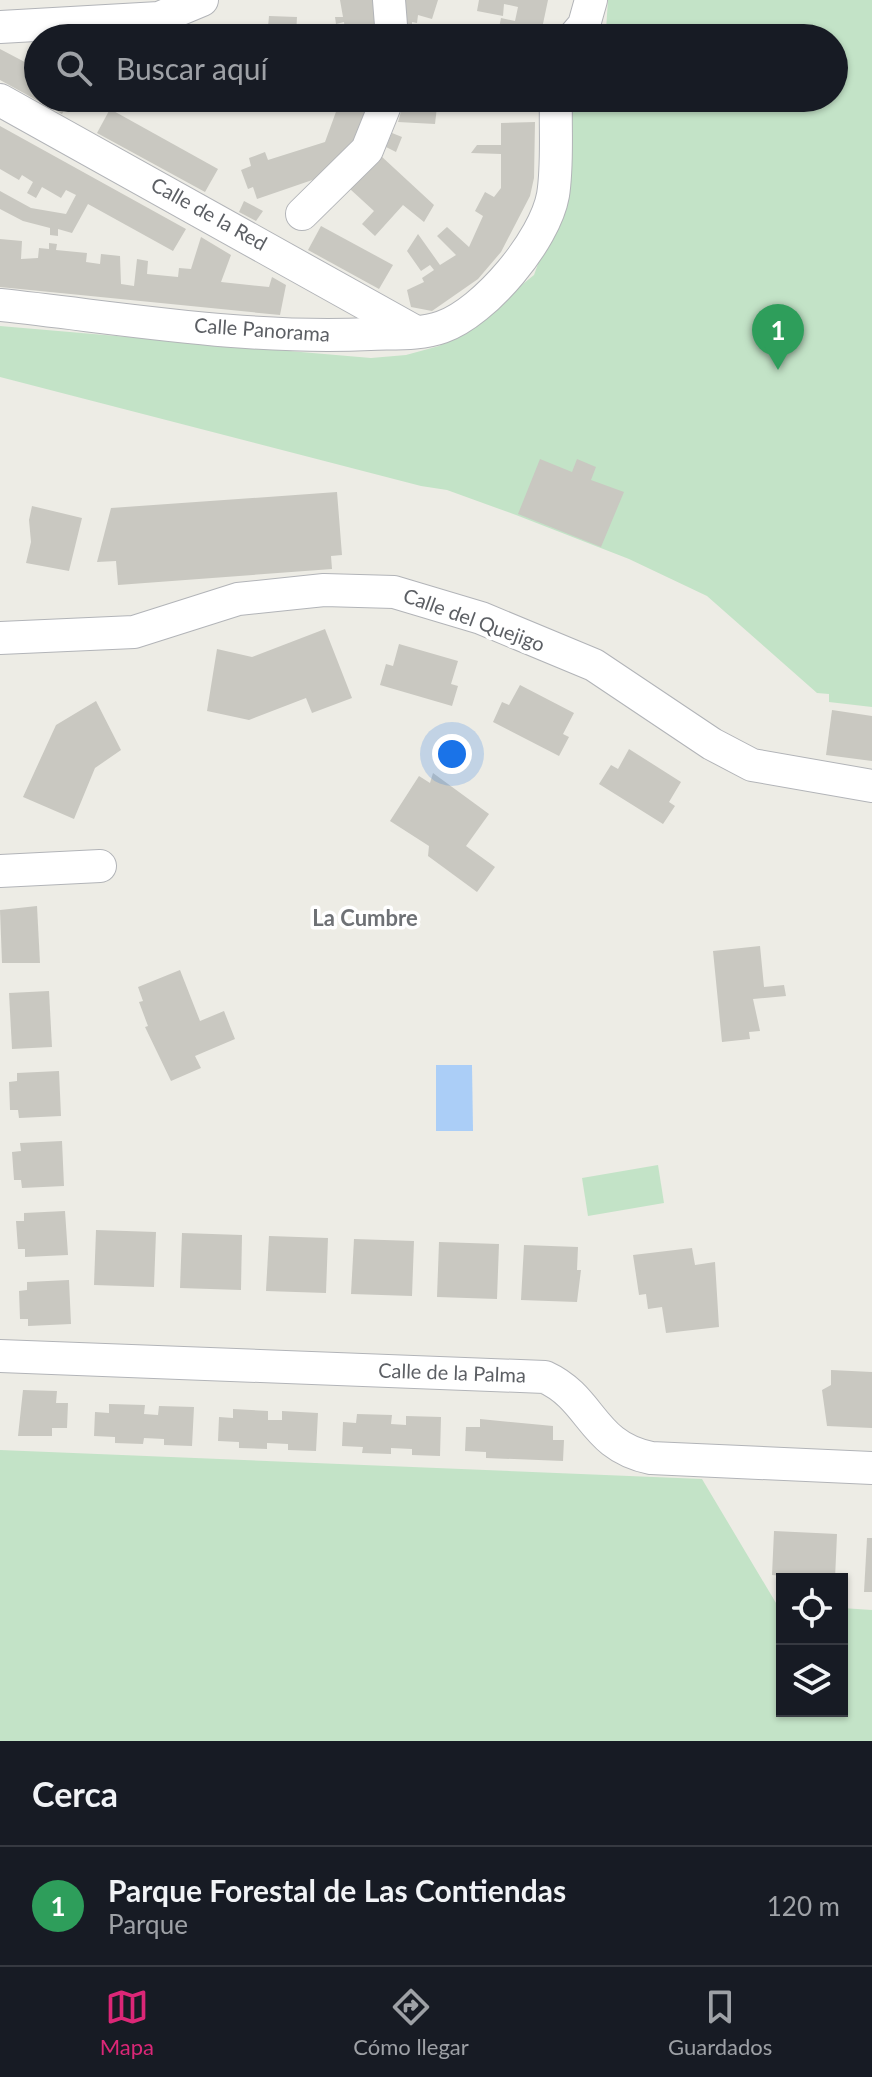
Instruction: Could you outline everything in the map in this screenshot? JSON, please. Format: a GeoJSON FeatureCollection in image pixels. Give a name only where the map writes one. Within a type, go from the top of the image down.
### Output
{"type":"FeatureCollection","features":[{"type":"Feature","properties":{"kind":"street"},"geometry":{"type":"LineString","coordinates":[[53,24],[159,18],[202,0]]}},
{"type":"Feature","properties":{"kind":"street"},"geometry":{"type":"LineString","coordinates":[[389,0],[391,24]]}},
{"type":"Feature","properties":{"kind":"street"},"geometry":{"type":"LineString","coordinates":[[0,27],[24,26]]}},
{"type":"Feature","properties":{"kind":"street","name":"Calle de la Red"},"geometry":{"type":"LineString","coordinates":[[0,100],[285,256],[331,286],[416,332]]}},
{"type":"Feature","properties":{"kind":"street"},"geometry":{"type":"LineString","coordinates":[[302,214],[367,150],[382,112]]}},
{"type":"Feature","properties":{"kind":"street","name":"Calle Panorama"},"geometry":{"type":"LineString","coordinates":[[0,305],[311,337],[416,332],[443,327],[470,311],[505,280],[540,226],[553,197],[556,112]]}},
{"type":"Feature","properties":{"kind":"street"},"geometry":{"type":"LineString","coordinates":[[311,337],[323,333],[337,316],[331,286]]}},
{"type":"Feature","properties":{"kind":"street","name":"Calle del Quejigo"},"geometry":{"type":"LineString","coordinates":[[0,638],[134,632],[238,599],[324,590],[394,592],[481,618],[594,665],[712,744],[752,765],[872,786]]}},
{"type":"Feature","properties":{"kind":"street"},"geometry":{"type":"LineString","coordinates":[[0,871],[100,866]]}},
{"type":"Feature","properties":{"kind":"street","name":"Calle de la Palma"},"geometry":{"type":"LineString","coordinates":[[0,1356],[545,1377],[563,1385],[609,1442],[628,1453],[651,1458],[872,1468]]}},
{"type":"Feature","properties":{"kind":"green space"},"geometry":{"type":"Polygon","coordinates":[[[608,0],[872,0],[872,707],[829,702],[829,694],[817,693],[707,596],[629,559],[516,515],[447,490],[421,486],[0,377],[0,326],[371,358],[406,355],[439,346],[461,334],[534,275],[566,186],[570,112],[848,112],[848,24],[606,24],[608,0]]]}},
{"type":"Feature","properties":{"kind":"green space"},"geometry":{"type":"Polygon","coordinates":[[[658,1165],[664,1203],[588,1216],[582,1178],[658,1165]]]}},
{"type":"Feature","properties":{"kind":"green space"},"geometry":{"type":"Polygon","coordinates":[[[0,1450],[702,1479],[776,1603],[776,1717],[848,1717],[848,1608],[872,1610],[872,1741],[0,1741],[0,1450]]]}},
{"type":"Feature","properties":{"kind":"water"},"geometry":{"type":"Polygon","coordinates":[[[436,1065],[472,1065],[473,1131],[436,1131],[436,1065]]]}},
{"type":"Feature","properties":{"kind":"building"},"geometry":{"type":"Polygon","coordinates":[[[340,0],[373,0],[377,24],[336,24],[335,17],[343,17],[340,0]]]}},
{"type":"Feature","properties":{"kind":"building"},"geometry":{"type":"Polygon","coordinates":[[[404,0],[438,0],[432,19],[418,15],[417,23],[403,24],[404,0]]]}},
{"type":"Feature","properties":{"kind":"building"},"geometry":{"type":"Polygon","coordinates":[[[479,0],[548,0],[543,24],[500,24],[501,18],[515,21],[518,7],[504,4],[503,16],[477,11],[479,0]]]}},
{"type":"Feature","properties":{"kind":"building"},"geometry":{"type":"Polygon","coordinates":[[[269,16],[297,17],[297,24],[268,24],[269,16]]]}},
{"type":"Feature","properties":{"kind":"building"},"geometry":{"type":"Polygon","coordinates":[[[0,49],[24,62],[24,93],[0,80],[0,49]]]}},
{"type":"Feature","properties":{"kind":"building"},"geometry":{"type":"Polygon","coordinates":[[[108,112],[115,112],[218,169],[205,192],[97,133],[108,112]]]}},
{"type":"Feature","properties":{"kind":"building"},"geometry":{"type":"Polygon","coordinates":[[[336,112],[373,112],[357,144],[321,177],[257,199],[253,187],[248,189],[241,170],[251,166],[249,158],[265,152],[268,160],[325,142],[336,112]]]}},
{"type":"Feature","properties":{"kind":"building"},"geometry":{"type":"Polygon","coordinates":[[[401,112],[436,112],[435,124],[398,122],[401,112]]]}},
{"type":"Feature","properties":{"kind":"building"},"geometry":{"type":"Polygon","coordinates":[[[535,122],[534,178],[530,196],[501,252],[478,279],[432,311],[411,307],[407,290],[424,282],[422,278],[434,270],[430,265],[421,271],[407,251],[418,234],[440,265],[456,255],[437,236],[447,227],[469,247],[483,216],[475,211],[485,192],[494,197],[501,188],[501,154],[471,153],[477,145],[501,145],[501,123],[535,122]]]}},
{"type":"Feature","properties":{"kind":"building"},"geometry":{"type":"Polygon","coordinates":[[[0,126],[186,229],[173,251],[88,204],[72,233],[58,229],[58,236],[50,235],[50,228],[23,221],[0,209],[0,191],[31,208],[66,214],[76,195],[66,190],[61,198],[42,187],[36,198],[27,193],[33,182],[22,175],[19,180],[0,169],[0,126]]]}},
{"type":"Feature","properties":{"kind":"building"},"geometry":{"type":"Polygon","coordinates":[[[392,133],[402,137],[396,152],[386,147],[392,133]]]}},
{"type":"Feature","properties":{"kind":"building"},"geometry":{"type":"Polygon","coordinates":[[[381,156],[434,205],[424,222],[403,205],[375,236],[362,224],[374,211],[350,189],[381,156]]]}},
{"type":"Feature","properties":{"kind":"building"},"geometry":{"type":"Polygon","coordinates":[[[244,201],[263,211],[256,221],[239,212],[244,201]]]}},
{"type":"Feature","properties":{"kind":"building"},"geometry":{"type":"Polygon","coordinates":[[[321,226],[393,265],[379,289],[308,250],[321,226]]]}},
{"type":"Feature","properties":{"kind":"building"},"geometry":{"type":"Polygon","coordinates":[[[201,237],[231,255],[221,282],[269,287],[272,277],[286,285],[280,315],[0,287],[0,239],[22,241],[21,259],[38,258],[39,248],[49,249],[49,243],[57,244],[56,250],[87,253],[86,262],[100,264],[101,254],[120,256],[121,284],[134,286],[137,259],[148,261],[147,274],[178,277],[179,268],[191,269],[201,237]]]}},
{"type":"Feature","properties":{"kind":"building"},"geometry":{"type":"Polygon","coordinates":[[[540,459],[572,472],[577,459],[596,467],[591,480],[624,492],[601,547],[518,514],[540,459]]]}},
{"type":"Feature","properties":{"kind":"building"},"geometry":{"type":"Polygon","coordinates":[[[337,492],[342,555],[331,556],[332,569],[118,585],[116,561],[97,562],[111,508],[337,492]]]}},
{"type":"Feature","properties":{"kind":"building"},"geometry":{"type":"Polygon","coordinates":[[[32,506],[82,518],[69,571],[26,563],[31,542],[29,520],[32,506]]]}},
{"type":"Feature","properties":{"kind":"building"},"geometry":{"type":"Polygon","coordinates":[[[325,629],[352,698],[312,713],[306,698],[249,720],[207,711],[217,649],[252,657],[325,629]]]}},
{"type":"Feature","properties":{"kind":"building"},"geometry":{"type":"Polygon","coordinates":[[[399,644],[458,661],[451,684],[458,686],[452,706],[380,685],[386,664],[393,666],[399,644]]]}},
{"type":"Feature","properties":{"kind":"building"},"geometry":{"type":"Polygon","coordinates":[[[520,685],[574,713],[563,734],[569,737],[559,756],[493,722],[502,702],[509,705],[520,685]]]}},
{"type":"Feature","properties":{"kind":"building"},"geometry":{"type":"Polygon","coordinates":[[[96,701],[121,750],[95,768],[74,819],[23,797],[56,725],[96,701]]]}},
{"type":"Feature","properties":{"kind":"building"},"geometry":{"type":"Polygon","coordinates":[[[832,710],[872,716],[872,761],[826,755],[832,710]]]}},
{"type":"Feature","properties":{"kind":"building"},"geometry":{"type":"Polygon","coordinates":[[[629,749],[681,782],[669,802],[675,806],[663,824],[599,784],[611,765],[618,769],[629,749]]]}},
{"type":"Feature","properties":{"kind":"building"},"geometry":{"type":"Polygon","coordinates":[[[433,773],[489,814],[466,846],[495,867],[477,892],[428,856],[429,846],[390,821],[419,776],[430,783],[433,773]]]}},
{"type":"Feature","properties":{"kind":"building"},"geometry":{"type":"Polygon","coordinates":[[[37,906],[40,963],[2,963],[0,910],[37,906]]]}},
{"type":"Feature","properties":{"kind":"building"},"geometry":{"type":"Polygon","coordinates":[[[760,946],[764,987],[784,985],[786,996],[753,999],[760,1031],[749,1032],[750,1039],[722,1042],[713,951],[760,946]]]}},
{"type":"Feature","properties":{"kind":"building"},"geometry":{"type":"Polygon","coordinates":[[[180,970],[200,1021],[224,1011],[235,1039],[195,1056],[201,1068],[171,1081],[145,1027],[148,1026],[139,1002],[143,1001],[138,987],[180,970]]]}},
{"type":"Feature","properties":{"kind":"building"},"geometry":{"type":"Polygon","coordinates":[[[49,991],[52,1047],[12,1049],[9,993],[49,991]]]}},
{"type":"Feature","properties":{"kind":"building"},"geometry":{"type":"Polygon","coordinates":[[[59,1071],[61,1116],[19,1118],[18,1110],[10,1110],[9,1082],[17,1081],[17,1073],[59,1071]]]}},
{"type":"Feature","properties":{"kind":"building"},"geometry":{"type":"Polygon","coordinates":[[[62,1141],[64,1186],[22,1188],[21,1180],[14,1180],[12,1152],[21,1151],[20,1143],[62,1141]]]}},
{"type":"Feature","properties":{"kind":"building"},"geometry":{"type":"Polygon","coordinates":[[[65,1211],[68,1255],[25,1257],[25,1249],[18,1249],[16,1221],[24,1221],[24,1213],[65,1211]]]}},
{"type":"Feature","properties":{"kind":"building"},"geometry":{"type":"Polygon","coordinates":[[[96,1230],[156,1232],[154,1287],[94,1285],[96,1230]]]}},
{"type":"Feature","properties":{"kind":"building"},"geometry":{"type":"Polygon","coordinates":[[[182,1233],[242,1235],[241,1290],[180,1288],[182,1233]]]}},
{"type":"Feature","properties":{"kind":"building"},"geometry":{"type":"Polygon","coordinates":[[[269,1236],[328,1238],[326,1293],[266,1291],[269,1236]]]}},
{"type":"Feature","properties":{"kind":"building"},"geometry":{"type":"Polygon","coordinates":[[[354,1239],[414,1241],[412,1296],[351,1294],[354,1239]]]}},
{"type":"Feature","properties":{"kind":"building"},"geometry":{"type":"Polygon","coordinates":[[[439,1242],[499,1244],[497,1299],[437,1297],[439,1242]]]}},
{"type":"Feature","properties":{"kind":"building"},"geometry":{"type":"Polygon","coordinates":[[[524,1245],[578,1247],[577,1270],[581,1270],[577,1302],[521,1300],[524,1245]]]}},
{"type":"Feature","properties":{"kind":"building"},"geometry":{"type":"Polygon","coordinates":[[[692,1248],[695,1265],[715,1262],[719,1327],[666,1333],[662,1307],[648,1309],[646,1294],[639,1295],[633,1255],[692,1248]]]}},
{"type":"Feature","properties":{"kind":"building"},"geometry":{"type":"Polygon","coordinates":[[[69,1280],[71,1324],[28,1326],[28,1319],[20,1319],[19,1291],[27,1290],[27,1282],[69,1280]]]}},
{"type":"Feature","properties":{"kind":"building"},"geometry":{"type":"Polygon","coordinates":[[[831,1370],[872,1372],[872,1428],[827,1426],[822,1390],[831,1385],[831,1370]]]}},
{"type":"Feature","properties":{"kind":"building"},"geometry":{"type":"Polygon","coordinates":[[[23,1390],[57,1391],[56,1403],[68,1403],[67,1428],[52,1428],[52,1436],[18,1436],[23,1390]]]}},
{"type":"Feature","properties":{"kind":"building"},"geometry":{"type":"Polygon","coordinates":[[[109,1404],[145,1405],[144,1414],[158,1415],[159,1406],[194,1407],[192,1446],[164,1445],[164,1439],[144,1438],[143,1444],[115,1443],[115,1437],[94,1436],[95,1412],[109,1413],[109,1404]]]}},
{"type":"Feature","properties":{"kind":"building"},"geometry":{"type":"Polygon","coordinates":[[[233,1409],[268,1411],[268,1420],[282,1420],[282,1411],[318,1413],[316,1451],[288,1450],[288,1444],[267,1443],[267,1449],[239,1448],[239,1442],[218,1441],[219,1417],[233,1418],[233,1409]]]}},
{"type":"Feature","properties":{"kind":"building"},"geometry":{"type":"Polygon","coordinates":[[[357,1414],[392,1415],[391,1424],[406,1425],[406,1416],[441,1417],[440,1456],[412,1455],[412,1449],[391,1448],[391,1454],[362,1453],[363,1447],[342,1446],[343,1422],[356,1423],[357,1414]]]}},
{"type":"Feature","properties":{"kind":"building"},"geometry":{"type":"Polygon","coordinates":[[[480,1419],[553,1426],[553,1440],[564,1440],[563,1461],[486,1458],[486,1452],[465,1451],[466,1427],[480,1427],[480,1419]]]}},
{"type":"Feature","properties":{"kind":"building"},"geometry":{"type":"Polygon","coordinates":[[[774,1531],[837,1534],[835,1573],[772,1575],[774,1531]]]}},
{"type":"Feature","properties":{"kind":"building"},"geometry":{"type":"Polygon","coordinates":[[[867,1538],[872,1538],[872,1592],[864,1592],[867,1538]]]}},
{"type":"Feature","properties":{"kind":"place","name":"Parque Forestal de Las Contiendas"},"geometry":{"type":"Point","coordinates":[778,370]}},
{"type":"Feature","properties":{"kind":"district","name":"La Cumbre"},"geometry":{"type":"Point","coordinates":[365,918]}}]}
